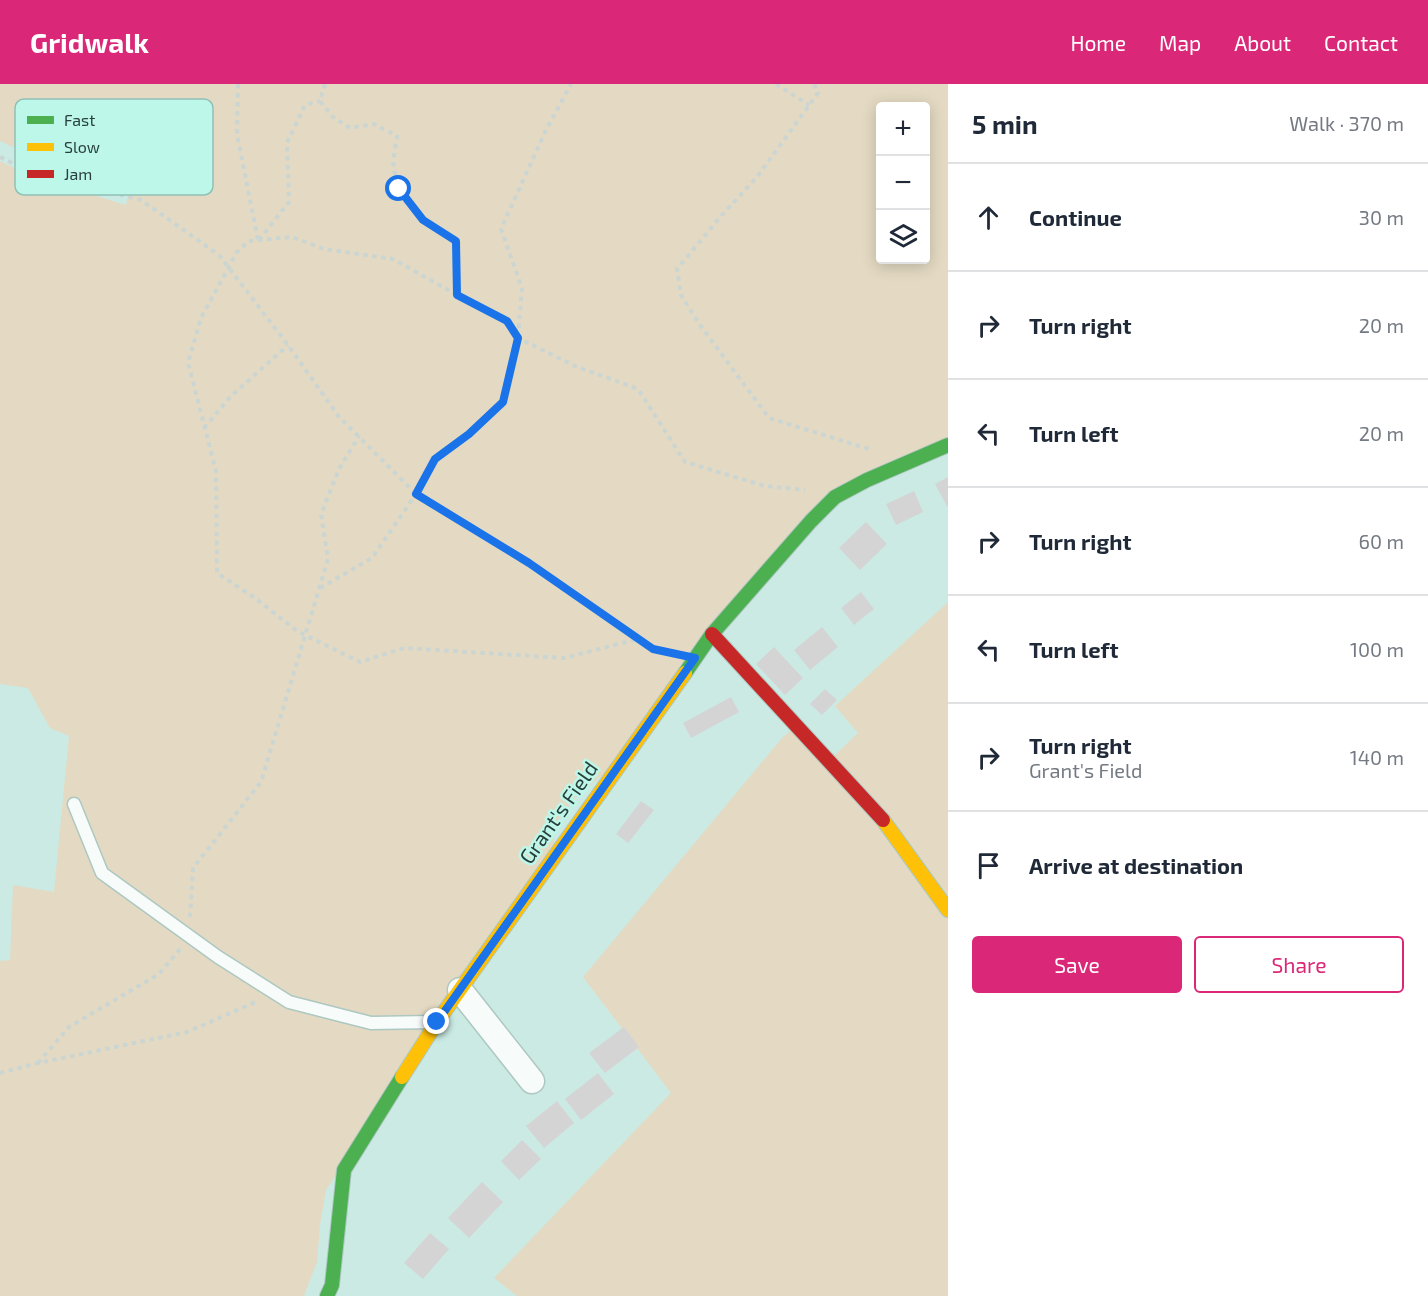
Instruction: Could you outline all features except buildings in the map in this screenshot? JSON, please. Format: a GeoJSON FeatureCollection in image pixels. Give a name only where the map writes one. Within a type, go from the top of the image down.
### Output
{"type":"FeatureCollection","features":[{"type":"Feature","properties":{"kind":"street","name":"Grant's Field"},"geometry":{"type":"LineString","coordinates":[[327,1296],[332,1285],[344,1170],[437,1022],[712,634],[835,496],[948,445]]}},
{"type":"Feature","properties":{"kind":"street"},"geometry":{"type":"LineString","coordinates":[[712,634],[883,820],[948,910]]}},
{"type":"Feature","properties":{"kind":"street"},"geometry":{"type":"LineString","coordinates":[[460,990],[532,1081]]}},
{"type":"Feature","properties":{"kind":"lane"},"geometry":{"type":"LineString","coordinates":[[74,804],[102,873],[190,937],[289,1002],[371,1023],[437,1022]]}},
{"type":"Feature","properties":{"kind":"path"},"geometry":{"type":"LineString","coordinates":[[238,84],[237,134],[258,241]]}},
{"type":"Feature","properties":{"kind":"path"},"geometry":{"type":"LineString","coordinates":[[320,100],[325,84]]}},
{"type":"Feature","properties":{"kind":"path"},"geometry":{"type":"LineString","coordinates":[[319,589],[372,558],[416,494],[435,459],[469,434],[503,402],[518,338],[522,288],[501,229],[546,130],[571,84]]}},
{"type":"Feature","properties":{"kind":"path"},"geometry":{"type":"LineString","coordinates":[[776,84],[809,105]]}},
{"type":"Feature","properties":{"kind":"path"},"geometry":{"type":"LineString","coordinates":[[814,84],[818,93],[757,177],[677,269],[681,296],[769,418],[878,451]]}},
{"type":"Feature","properties":{"kind":"path"},"geometry":{"type":"LineString","coordinates":[[258,241],[289,202],[287,143],[305,105],[320,100]]}},
{"type":"Feature","properties":{"kind":"path"},"geometry":{"type":"LineString","coordinates":[[320,100],[333,117],[351,128],[374,124],[397,136],[393,167],[399,189],[423,220],[456,241],[457,295]]}},
{"type":"Feature","properties":{"kind":"path"},"geometry":{"type":"LineString","coordinates":[[0,157],[15,164]]}},
{"type":"Feature","properties":{"kind":"path"},"geometry":{"type":"LineString","coordinates":[[122,195],[141,200],[219,255],[288,345],[339,417],[416,494],[529,563],[653,649],[695,658]]}},
{"type":"Feature","properties":{"kind":"path"},"geometry":{"type":"LineString","coordinates":[[638,639],[564,658],[404,648],[360,662],[297,631],[255,598],[217,573],[216,471],[188,363],[201,318],[237,252],[249,241],[292,237],[324,249],[393,259],[507,321],[518,338],[575,366],[638,389],[685,462],[765,486],[827,492],[835,496]]}},
{"type":"Feature","properties":{"kind":"path"},"geometry":{"type":"LineString","coordinates":[[204,428],[231,396],[288,345]]}},
{"type":"Feature","properties":{"kind":"path"},"geometry":{"type":"LineString","coordinates":[[38,1063],[69,1027],[159,974],[190,937],[189,907],[193,868],[261,782],[328,559],[321,514],[339,469],[358,436]]}},
{"type":"Feature","properties":{"kind":"path"},"geometry":{"type":"LineString","coordinates":[[0,1073],[187,1032],[275,993]]}},
{"type":"Feature","properties":{"kind":"shaded area"},"geometry":{"type":"Polygon","coordinates":[[[0,84],[948,84],[948,439],[841,485],[613,766],[574,799],[552,828],[555,849],[326,1190],[317,1262],[304,1296],[0,1296],[0,961],[10,960],[13,885],[54,892],[69,736],[50,728],[28,688],[0,684],[0,161],[15,168],[15,195],[93,195],[126,205],[128,195],[213,195],[213,99],[15,99],[15,148],[0,141],[0,84]]]}},
{"type":"Feature","properties":{"kind":"shaded area"},"geometry":{"type":"Polygon","coordinates":[[[948,602],[948,1296],[517,1296],[494,1278],[671,1093],[583,977],[782,738],[801,722],[835,755],[858,733],[835,706],[948,602]]]}},
{"type":"Feature","properties":{"kind":"traffic: fast"},"geometry":{"type":"LineString","coordinates":[[685,673],[712,634],[811,521],[835,497],[867,480],[948,445]]}},
{"type":"Feature","properties":{"kind":"traffic: fast"},"geometry":{"type":"LineString","coordinates":[[327,1296],[332,1285],[344,1170],[402,1077]]}},
{"type":"Feature","properties":{"kind":"traffic: slow"},"geometry":{"type":"LineString","coordinates":[[402,1077],[437,1022],[685,673]]}},
{"type":"Feature","properties":{"kind":"traffic: slow"},"geometry":{"type":"LineString","coordinates":[[883,820],[948,910]]}},
{"type":"Feature","properties":{"kind":"traffic: jam"},"geometry":{"type":"LineString","coordinates":[[712,634],[883,820]]}},
{"type":"Feature","properties":{"kind":"route"},"geometry":{"type":"LineString","coordinates":[[399,189],[423,220],[456,241],[457,295],[507,321],[518,338],[503,402],[469,434],[435,459],[416,494],[529,563],[653,649],[695,658],[437,1022]]}}]}
